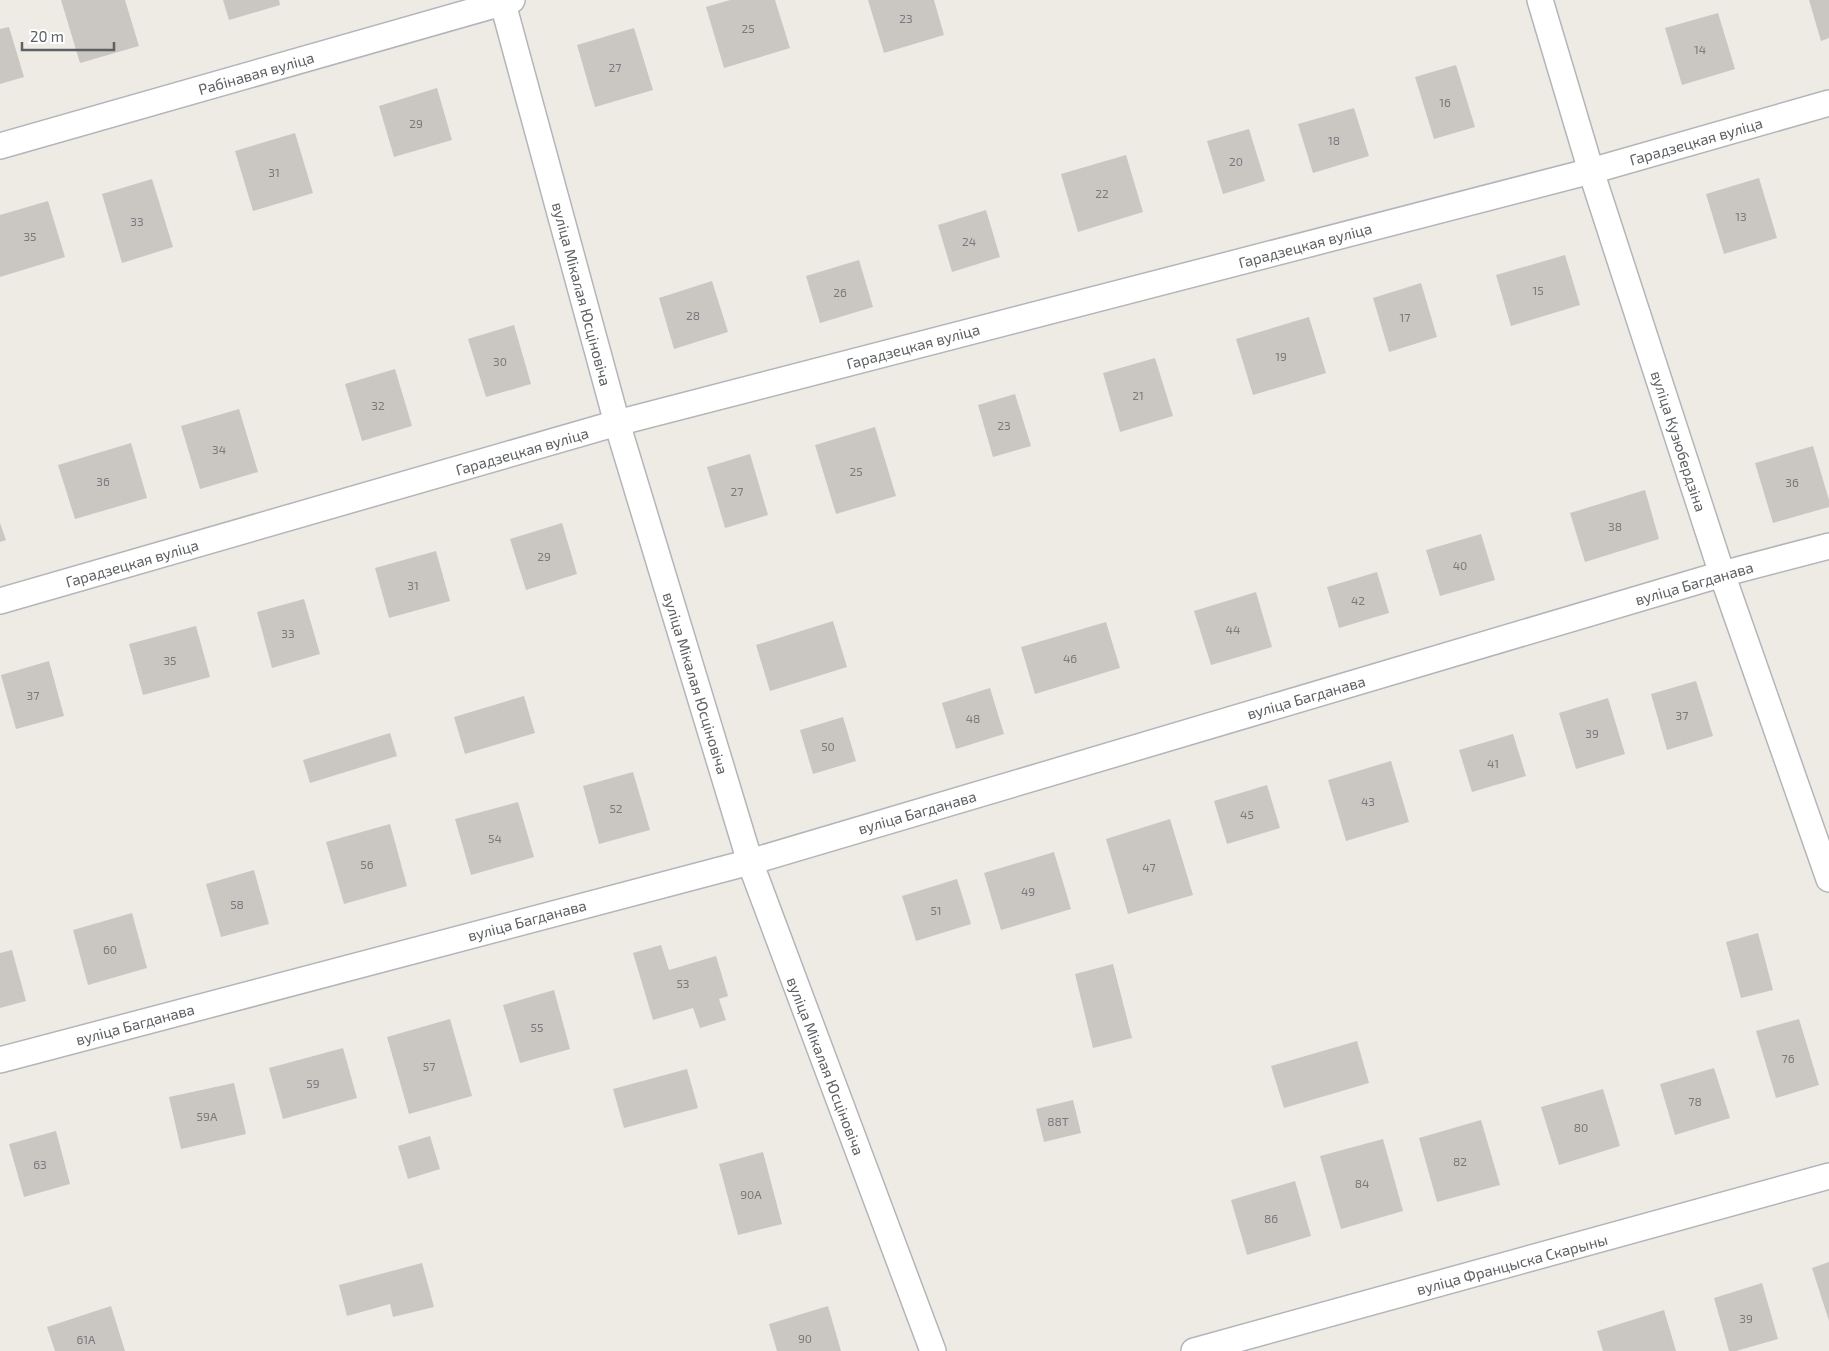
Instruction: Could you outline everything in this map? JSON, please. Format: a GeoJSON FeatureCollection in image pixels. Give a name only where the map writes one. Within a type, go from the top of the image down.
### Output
{"type":"FeatureCollection","features":[{"type":"Feature","properties":{"kind":"street","name":"вуліца Кузюбердзіна"},"geometry":{"type":"LineString","coordinates":[[1540,0],[1591,171],[1722,574],[1829,879]]}},
{"type":"Feature","properties":{"kind":"street","name":"Рабінавая вуліца"},"geometry":{"type":"LineString","coordinates":[[0,146],[505,1]]}},
{"type":"Feature","properties":{"kind":"street","name":"вуліца Мікалая Юсціновіча"},"geometry":{"type":"LineString","coordinates":[[505,1],[617,423],[750,862],[933,1351]]}},
{"type":"Feature","properties":{"kind":"street","name":"Гарадзецкая вуліца"},"geometry":{"type":"LineString","coordinates":[[0,601],[617,423],[1591,171],[1829,103]]}},
{"type":"Feature","properties":{"kind":"street","name":"вуліца Багданава"},"geometry":{"type":"LineString","coordinates":[[0,1060],[750,862],[1722,574],[1829,546]]}},
{"type":"Feature","properties":{"kind":"street","name":"вуліца Францыска Скарыны"},"geometry":{"type":"LineString","coordinates":[[1194,1351],[1829,1176]]}},
{"type":"Feature","properties":{"kind":"building"},"geometry":{"type":"Polygon","coordinates":[[[61,0],[125,0],[139,46],[80,63],[61,0]]]}},
{"type":"Feature","properties":{"kind":"building"},"geometry":{"type":"Polygon","coordinates":[[[223,0],[279,0],[280,5],[229,20],[223,0]]]}},
{"type":"Feature","properties":{"kind":"building"},"geometry":{"type":"Polygon","coordinates":[[[730,0],[775,0],[790,48],[724,68],[706,7],[730,0]]]}},
{"type":"Feature","properties":{"kind":"building"},"geometry":{"type":"Polygon","coordinates":[[[868,0],[934,0],[944,35],[884,53],[868,0]]]}},
{"type":"Feature","properties":{"kind":"building"},"geometry":{"type":"Polygon","coordinates":[[[1809,0],[1829,0],[1829,38],[1821,41],[1809,0]]]}},
{"type":"Feature","properties":{"kind":"building"},"geometry":{"type":"Polygon","coordinates":[[[1718,13],[1735,69],[1682,85],[1665,28],[1718,13]]]}},
{"type":"Feature","properties":{"kind":"building"},"geometry":{"type":"Polygon","coordinates":[[[9,27],[24,77],[0,84],[0,29],[9,27]]]}},
{"type":"Feature","properties":{"kind":"building"},"geometry":{"type":"Polygon","coordinates":[[[634,28],[653,90],[595,107],[577,45],[634,28]]]}},
{"type":"Feature","properties":{"kind":"building"},"geometry":{"type":"Polygon","coordinates":[[[1456,65],[1475,127],[1434,139],[1415,77],[1456,65]]]}},
{"type":"Feature","properties":{"kind":"building"},"geometry":{"type":"Polygon","coordinates":[[[437,88],[452,140],[394,157],[379,106],[437,88]]]}},
{"type":"Feature","properties":{"kind":"building"},"geometry":{"type":"Polygon","coordinates":[[[1354,108],[1369,156],[1313,173],[1298,124],[1354,108]]]}},
{"type":"Feature","properties":{"kind":"building"},"geometry":{"type":"Polygon","coordinates":[[[1249,129],[1265,181],[1223,194],[1207,141],[1249,129]]]}},
{"type":"Feature","properties":{"kind":"building"},"geometry":{"type":"Polygon","coordinates":[[[295,133],[313,193],[253,211],[235,151],[295,133]]]}},
{"type":"Feature","properties":{"kind":"building"},"geometry":{"type":"Polygon","coordinates":[[[1126,155],[1143,212],[1078,232],[1061,174],[1126,155]]]}},
{"type":"Feature","properties":{"kind":"building"},"geometry":{"type":"Polygon","coordinates":[[[1759,178],[1777,238],[1724,254],[1706,194],[1759,178]]]}},
{"type":"Feature","properties":{"kind":"building"},"geometry":{"type":"Polygon","coordinates":[[[152,179],[173,247],[122,263],[102,194],[152,179]]]}},
{"type":"Feature","properties":{"kind":"building"},"geometry":{"type":"Polygon","coordinates":[[[48,201],[65,257],[0,277],[0,215],[48,201]]]}},
{"type":"Feature","properties":{"kind":"building"},"geometry":{"type":"Polygon","coordinates":[[[986,210],[1000,257],[952,272],[938,225],[986,210]]]}},
{"type":"Feature","properties":{"kind":"building"},"geometry":{"type":"Polygon","coordinates":[[[1565,255],[1580,305],[1511,326],[1496,275],[1565,255]]]}},
{"type":"Feature","properties":{"kind":"building"},"geometry":{"type":"Polygon","coordinates":[[[859,260],[873,307],[820,323],[806,276],[859,260]]]}},
{"type":"Feature","properties":{"kind":"building"},"geometry":{"type":"Polygon","coordinates":[[[712,281],[728,332],[674,349],[659,298],[712,281]]]}},
{"type":"Feature","properties":{"kind":"building"},"geometry":{"type":"Polygon","coordinates":[[[1421,283],[1437,337],[1389,352],[1373,298],[1421,283]]]}},
{"type":"Feature","properties":{"kind":"building"},"geometry":{"type":"Polygon","coordinates":[[[1309,317],[1326,373],[1253,395],[1236,339],[1309,317]]]}},
{"type":"Feature","properties":{"kind":"building"},"geometry":{"type":"Polygon","coordinates":[[[514,325],[531,384],[486,397],[468,339],[514,325]]]}},
{"type":"Feature","properties":{"kind":"building"},"geometry":{"type":"Polygon","coordinates":[[[1155,358],[1173,416],[1120,432],[1103,373],[1155,358]]]}},
{"type":"Feature","properties":{"kind":"building"},"geometry":{"type":"Polygon","coordinates":[[[395,369],[412,426],[362,441],[345,384],[395,369]]]}},
{"type":"Feature","properties":{"kind":"building"},"geometry":{"type":"Polygon","coordinates":[[[1015,394],[1031,446],[993,457],[978,405],[1015,394]]]}},
{"type":"Feature","properties":{"kind":"building"},"geometry":{"type":"Polygon","coordinates":[[[239,409],[258,472],[200,489],[181,426],[239,409]]]}},
{"type":"Feature","properties":{"kind":"building"},"geometry":{"type":"Polygon","coordinates":[[[875,427],[896,496],[836,514],[815,445],[875,427]]]}},
{"type":"Feature","properties":{"kind":"building"},"geometry":{"type":"Polygon","coordinates":[[[131,443],[147,498],[75,519],[58,465],[131,443]]]}},
{"type":"Feature","properties":{"kind":"building"},"geometry":{"type":"Polygon","coordinates":[[[1813,446],[1829,500],[1829,507],[1773,523],[1755,463],[1813,446]]]}},
{"type":"Feature","properties":{"kind":"building"},"geometry":{"type":"Polygon","coordinates":[[[750,454],[768,515],[725,528],[707,467],[750,454]]]}},
{"type":"Feature","properties":{"kind":"building"},"geometry":{"type":"Polygon","coordinates":[[[1645,490],[1659,539],[1585,562],[1570,513],[1645,490]]]}},
{"type":"Feature","properties":{"kind":"building"},"geometry":{"type":"Polygon","coordinates":[[[0,523],[6,540],[0,542],[0,523]]]}},
{"type":"Feature","properties":{"kind":"building"},"geometry":{"type":"Polygon","coordinates":[[[562,523],[577,574],[526,590],[510,539],[562,523]]]}},
{"type":"Feature","properties":{"kind":"building"},"geometry":{"type":"Polygon","coordinates":[[[1481,534],[1495,580],[1440,596],[1426,550],[1481,534]]]}},
{"type":"Feature","properties":{"kind":"building"},"geometry":{"type":"Polygon","coordinates":[[[436,551],[450,601],[389,618],[375,568],[436,551]]]}},
{"type":"Feature","properties":{"kind":"building"},"geometry":{"type":"Polygon","coordinates":[[[1377,572],[1389,613],[1339,628],[1327,587],[1377,572]]]}},
{"type":"Feature","properties":{"kind":"building"},"geometry":{"type":"Polygon","coordinates":[[[1256,592],[1272,647],[1211,665],[1194,611],[1256,592]]]}},
{"type":"Feature","properties":{"kind":"building"},"geometry":{"type":"Polygon","coordinates":[[[304,599],[320,654],[272,668],[257,612],[304,599]]]}},
{"type":"Feature","properties":{"kind":"building"},"geometry":{"type":"Polygon","coordinates":[[[833,621],[847,667],[770,691],[756,645],[833,621]]]}},
{"type":"Feature","properties":{"kind":"building"},"geometry":{"type":"Polygon","coordinates":[[[1106,622],[1120,668],[1035,694],[1021,647],[1106,622]]]}},
{"type":"Feature","properties":{"kind":"building"},"geometry":{"type":"Polygon","coordinates":[[[196,626],[210,677],[143,695],[129,644],[196,626]]]}},
{"type":"Feature","properties":{"kind":"building"},"geometry":{"type":"Polygon","coordinates":[[[49,661],[64,716],[16,729],[1,675],[49,661]]]}},
{"type":"Feature","properties":{"kind":"building"},"geometry":{"type":"Polygon","coordinates":[[[1696,681],[1713,736],[1667,750],[1651,694],[1696,681]]]}},
{"type":"Feature","properties":{"kind":"building"},"geometry":{"type":"Polygon","coordinates":[[[990,688],[1004,734],[956,749],[942,703],[990,688]]]}},
{"type":"Feature","properties":{"kind":"building"},"geometry":{"type":"Polygon","coordinates":[[[524,696],[535,733],[465,754],[454,717],[524,696]]]}},
{"type":"Feature","properties":{"kind":"building"},"geometry":{"type":"Polygon","coordinates":[[[1608,698],[1625,754],[1576,769],[1559,713],[1608,698]]]}},
{"type":"Feature","properties":{"kind":"building"},"geometry":{"type":"Polygon","coordinates":[[[843,717],[856,761],[813,774],[800,730],[843,717]]]}},
{"type":"Feature","properties":{"kind":"building"},"geometry":{"type":"Polygon","coordinates":[[[390,733],[397,756],[310,783],[303,760],[390,733]]]}},
{"type":"Feature","properties":{"kind":"building"},"geometry":{"type":"Polygon","coordinates":[[[1513,734],[1526,776],[1472,792],[1459,750],[1513,734]]]}},
{"type":"Feature","properties":{"kind":"building"},"geometry":{"type":"Polygon","coordinates":[[[1391,761],[1409,822],[1346,841],[1328,780],[1391,761]]]}},
{"type":"Feature","properties":{"kind":"building"},"geometry":{"type":"Polygon","coordinates":[[[633,772],[650,830],[599,844],[583,786],[633,772]]]}},
{"type":"Feature","properties":{"kind":"building"},"geometry":{"type":"Polygon","coordinates":[[[1267,785],[1280,828],[1227,844],[1214,801],[1267,785]]]}},
{"type":"Feature","properties":{"kind":"building"},"geometry":{"type":"Polygon","coordinates":[[[518,802],[534,857],[471,875],[455,819],[518,802]]]}},
{"type":"Feature","properties":{"kind":"building"},"geometry":{"type":"Polygon","coordinates":[[[1170,819],[1193,895],[1128,914],[1106,839],[1170,819]]]}},
{"type":"Feature","properties":{"kind":"building"},"geometry":{"type":"Polygon","coordinates":[[[390,824],[407,886],[344,904],[326,842],[390,824]]]}},
{"type":"Feature","properties":{"kind":"building"},"geometry":{"type":"Polygon","coordinates":[[[1054,852],[1071,909],[1001,930],[984,873],[1054,852]]]}},
{"type":"Feature","properties":{"kind":"building"},"geometry":{"type":"Polygon","coordinates":[[[254,870],[269,924],[221,937],[206,884],[254,870]]]}},
{"type":"Feature","properties":{"kind":"building"},"geometry":{"type":"Polygon","coordinates":[[[957,879],[971,924],[916,941],[902,896],[957,879]]]}},
{"type":"Feature","properties":{"kind":"building"},"geometry":{"type":"Polygon","coordinates":[[[132,913],[147,968],[88,985],[73,930],[132,913]]]}},
{"type":"Feature","properties":{"kind":"building"},"geometry":{"type":"Polygon","coordinates":[[[1758,933],[1773,990],[1741,998],[1726,942],[1758,933]]]}},
{"type":"Feature","properties":{"kind":"building"},"geometry":{"type":"Polygon","coordinates":[[[661,945],[669,970],[716,956],[728,996],[719,999],[726,1020],[700,1028],[693,1008],[653,1020],[633,953],[661,945]]]}},
{"type":"Feature","properties":{"kind":"building"},"geometry":{"type":"Polygon","coordinates":[[[12,950],[26,1001],[0,1008],[0,953],[12,950]]]}},
{"type":"Feature","properties":{"kind":"building"},"geometry":{"type":"Polygon","coordinates":[[[1113,964],[1132,1038],[1093,1048],[1075,974],[1113,964]]]}},
{"type":"Feature","properties":{"kind":"building"},"geometry":{"type":"Polygon","coordinates":[[[554,990],[570,1049],[520,1063],[503,1005],[554,990]]]}},
{"type":"Feature","properties":{"kind":"building"},"geometry":{"type":"Polygon","coordinates":[[[450,1019],[472,1096],[409,1114],[387,1037],[450,1019]]]}},
{"type":"Feature","properties":{"kind":"building"},"geometry":{"type":"Polygon","coordinates":[[[1799,1019],[1819,1085],[1776,1098],[1756,1031],[1799,1019]]]}},
{"type":"Feature","properties":{"kind":"building"},"geometry":{"type":"Polygon","coordinates":[[[1357,1041],[1369,1083],[1284,1108],[1271,1066],[1357,1041]]]}},
{"type":"Feature","properties":{"kind":"building"},"geometry":{"type":"Polygon","coordinates":[[[343,1048],[357,1098],[283,1119],[269,1068],[343,1048]]]}},
{"type":"Feature","properties":{"kind":"building"},"geometry":{"type":"Polygon","coordinates":[[[1714,1068],[1730,1118],[1675,1135],[1660,1084],[1714,1068]]]}},
{"type":"Feature","properties":{"kind":"building"},"geometry":{"type":"Polygon","coordinates":[[[687,1069],[698,1108],[624,1128],[613,1089],[687,1069]]]}},
{"type":"Feature","properties":{"kind":"building"},"geometry":{"type":"Polygon","coordinates":[[[234,1083],[246,1134],[181,1149],[169,1097],[234,1083]]]}},
{"type":"Feature","properties":{"kind":"building"},"geometry":{"type":"Polygon","coordinates":[[[1603,1089],[1620,1146],[1559,1165],[1541,1107],[1603,1089]]]}},
{"type":"Feature","properties":{"kind":"building"},"geometry":{"type":"Polygon","coordinates":[[[1073,1100],[1081,1133],[1044,1142],[1036,1109],[1073,1100]]]}},
{"type":"Feature","properties":{"kind":"building"},"geometry":{"type":"Polygon","coordinates":[[[1481,1120],[1500,1185],[1437,1202],[1419,1138],[1481,1120]]]}},
{"type":"Feature","properties":{"kind":"building"},"geometry":{"type":"Polygon","coordinates":[[[56,1131],[70,1184],[24,1197],[9,1144],[56,1131]]]}},
{"type":"Feature","properties":{"kind":"building"},"geometry":{"type":"Polygon","coordinates":[[[430,1136],[440,1169],[408,1179],[398,1146],[430,1136]]]}},
{"type":"Feature","properties":{"kind":"building"},"geometry":{"type":"Polygon","coordinates":[[[1383,1139],[1403,1211],[1341,1229],[1320,1156],[1383,1139]]]}},
{"type":"Feature","properties":{"kind":"building"},"geometry":{"type":"Polygon","coordinates":[[[763,1152],[782,1224],[738,1235],[719,1164],[763,1152]]]}},
{"type":"Feature","properties":{"kind":"building"},"geometry":{"type":"Polygon","coordinates":[[[1295,1181],[1311,1236],[1247,1255],[1231,1200],[1295,1181]]]}},
{"type":"Feature","properties":{"kind":"building"},"geometry":{"type":"Polygon","coordinates":[[[1829,1262],[1829,1321],[1812,1268],[1829,1262]]]}},
{"type":"Feature","properties":{"kind":"building"},"geometry":{"type":"Polygon","coordinates":[[[422,1263],[434,1307],[393,1317],[390,1304],[347,1316],[339,1285],[422,1263]]]}},
{"type":"Feature","properties":{"kind":"building"},"geometry":{"type":"Polygon","coordinates":[[[1762,1283],[1778,1339],[1736,1351],[1729,1351],[1714,1298],[1762,1283]]]}},
{"type":"Feature","properties":{"kind":"building"},"geometry":{"type":"Polygon","coordinates":[[[111,1306],[125,1351],[55,1351],[47,1327],[111,1306]]]}},
{"type":"Feature","properties":{"kind":"building"},"geometry":{"type":"Polygon","coordinates":[[[828,1306],[841,1351],[777,1351],[769,1324],[828,1306]]]}},
{"type":"Feature","properties":{"kind":"building"},"geometry":{"type":"Polygon","coordinates":[[[1664,1310],[1676,1351],[1603,1351],[1597,1331],[1664,1310]]]}}]}
